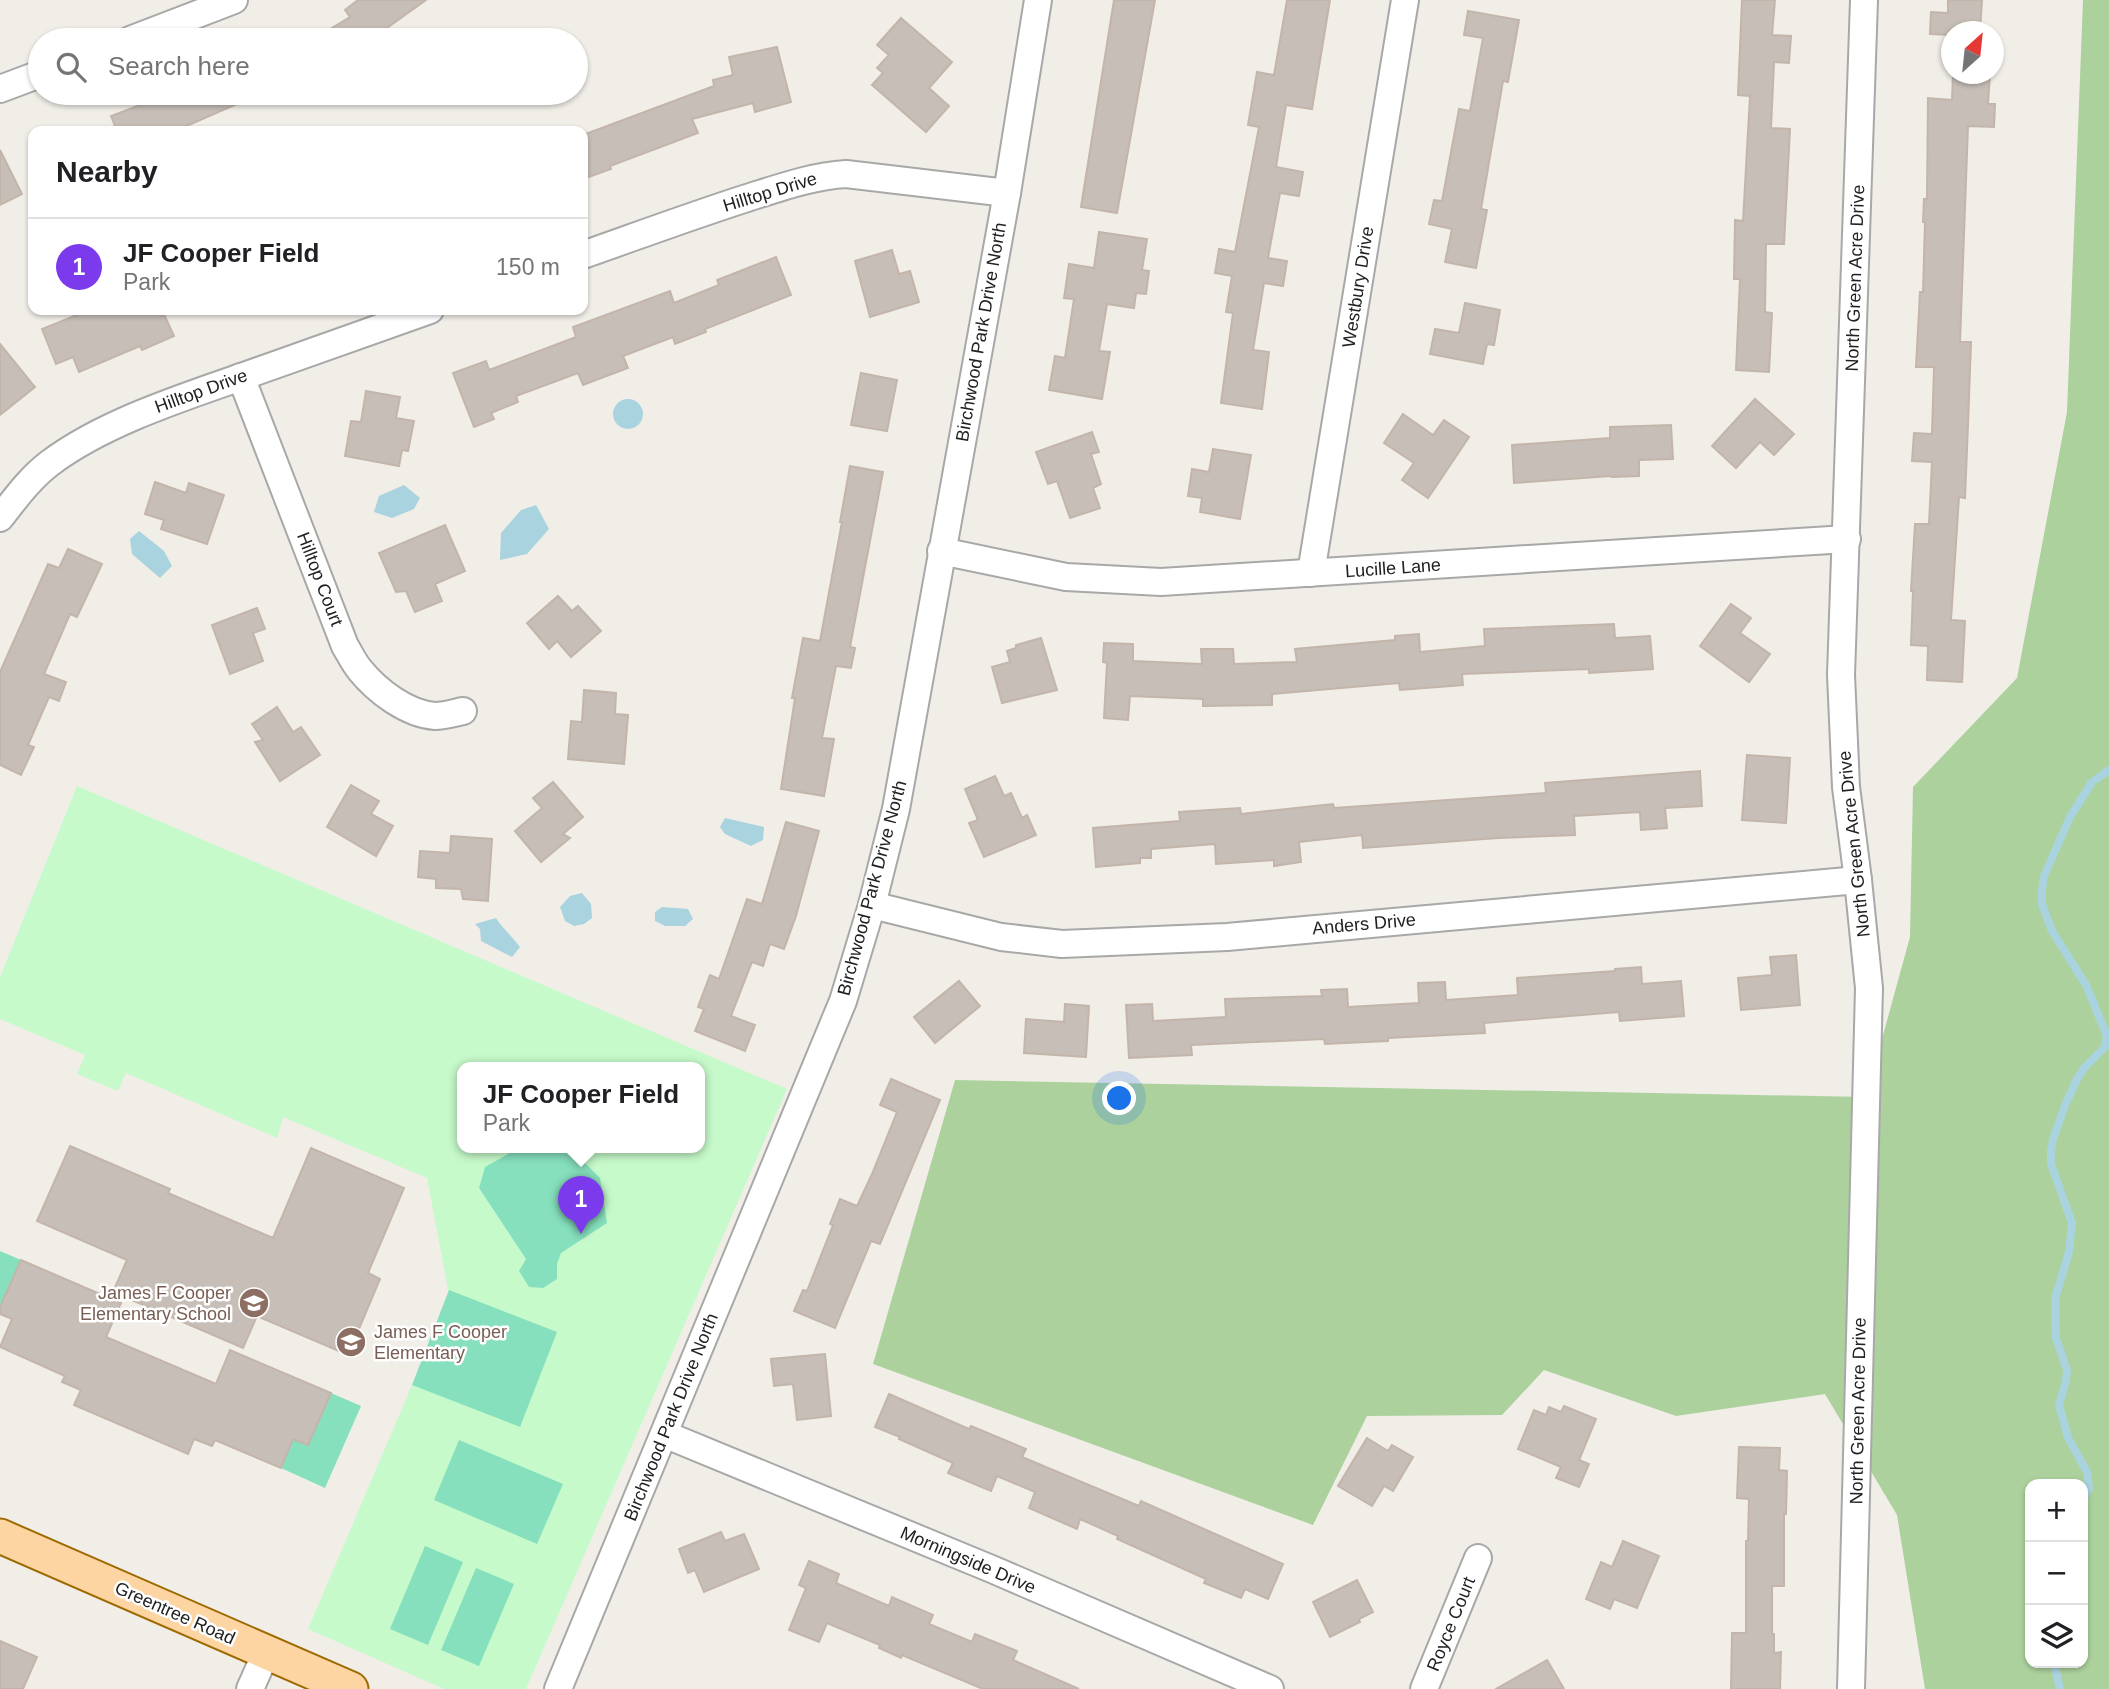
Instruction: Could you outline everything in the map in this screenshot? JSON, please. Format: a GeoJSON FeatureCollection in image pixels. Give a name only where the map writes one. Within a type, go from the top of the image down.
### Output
{"type":"FeatureCollection","features":[{"type":"Feature","properties":{"kind":"main road","name":"Greentree Road"},"geometry":{"type":"LineString","coordinates":[[0,1536],[351,1689]]}},
{"type":"Feature","properties":{"kind":"street"},"geometry":{"type":"LineString","coordinates":[[161,28],[234,0]]}},
{"type":"Feature","properties":{"kind":"street","name":"Birchwood Park Drive North"},"geometry":{"type":"LineString","coordinates":[[558,1689],[843,1001],[872,905],[896,809],[1007,193],[1038,0]]}},
{"type":"Feature","properties":{"kind":"street","name":"Westbury Drive"},"geometry":{"type":"LineString","coordinates":[[1311,573],[1405,0]]}},
{"type":"Feature","properties":{"kind":"street","name":"North Green Acre Drive"},"geometry":{"type":"LineString","coordinates":[[1851,1689],[1869,988],[1846,787],[1841,676],[1864,0]]}},
{"type":"Feature","properties":{"kind":"street"},"geometry":{"type":"LineString","coordinates":[[0,89],[28,78]]}},
{"type":"Feature","properties":{"kind":"street","name":"Hilltop Drive"},"geometry":{"type":"LineString","coordinates":[[588,254],[717,208],[793,183],[827,175],[846,174],[1007,193]]}},
{"type":"Feature","properties":{"kind":"street","name":"Hilltop Drive"},"geometry":{"type":"LineString","coordinates":[[0,518],[23,489],[49,464],[83,442],[143,413],[199,391],[416,315]]}},
{"type":"Feature","properties":{"kind":"street","name":"Hilltop Court"},"geometry":{"type":"LineString","coordinates":[[241,377],[345,646],[359,669],[377,688],[413,710],[436,716],[463,711]]}},
{"type":"Feature","properties":{"kind":"street","name":"Lucille Lane"},"geometry":{"type":"LineString","coordinates":[[941,551],[1066,577],[1161,582],[1847,539]]}},
{"type":"Feature","properties":{"kind":"street","name":"Anders Drive"},"geometry":{"type":"LineString","coordinates":[[872,905],[1001,937],[1062,944],[1227,937],[1858,880]]}},
{"type":"Feature","properties":{"kind":"street","name":"Morningside Drive"},"geometry":{"type":"LineString","coordinates":[[664,1434],[994,1570],[1270,1689]]}},
{"type":"Feature","properties":{"kind":"street","name":"Royce Court"},"geometry":{"type":"LineString","coordinates":[[1424,1689],[1478,1558]]}},
{"type":"Feature","properties":{"kind":"street"},"geometry":{"type":"LineString","coordinates":[[250,1689],[267,1653]]}},
{"type":"Feature","properties":{"kind":"green space"},"geometry":{"type":"Polygon","coordinates":[[[2083,0],[2109,0],[2109,1689],[1925,1689],[1897,1515],[1825,1394],[1676,1416],[1544,1370],[1502,1415],[1367,1416],[1313,1525],[873,1364],[955,1080],[1866,1097],[1910,937],[1913,787],[2017,678],[2067,412],[2083,0]]]}},
{"type":"Feature","properties":{"kind":"green space"},"geometry":{"type":"Polygon","coordinates":[[[77,786],[787,1089],[526,1689],[444,1689],[308,1629],[450,1300],[427,1178],[283,1117],[277,1138],[126,1073],[118,1091],[77,1074],[85,1055],[0,1019],[0,977],[77,786]]]}},
{"type":"Feature","properties":{"kind":"green space"},"geometry":{"type":"Polygon","coordinates":[[[510,1153],[576,1154],[600,1178],[607,1223],[561,1253],[557,1264],[557,1279],[543,1288],[529,1287],[519,1271],[526,1259],[479,1188],[485,1167],[510,1153]]]}},
{"type":"Feature","properties":{"kind":"green space"},"geometry":{"type":"Polygon","coordinates":[[[0,1251],[21,1260],[0,1307],[0,1251]]]}},
{"type":"Feature","properties":{"kind":"green space"},"geometry":{"type":"Polygon","coordinates":[[[449,1290],[557,1332],[520,1427],[412,1385],[449,1290]]]}},
{"type":"Feature","properties":{"kind":"green space"},"geometry":{"type":"Polygon","coordinates":[[[331,1393],[361,1406],[325,1488],[281,1468],[293,1439],[308,1444],[331,1393]]]}},
{"type":"Feature","properties":{"kind":"green space"},"geometry":{"type":"Polygon","coordinates":[[[459,1440],[563,1484],[537,1544],[434,1500],[459,1440]]]}},
{"type":"Feature","properties":{"kind":"green space"},"geometry":{"type":"Polygon","coordinates":[[[425,1546],[463,1562],[428,1645],[390,1629],[425,1546]]]}},
{"type":"Feature","properties":{"kind":"green space"},"geometry":{"type":"Polygon","coordinates":[[[476,1568],[514,1584],[479,1666],[441,1650],[476,1568]]]}},
{"type":"Feature","properties":{"kind":"water"},"geometry":{"type":"Polygon","coordinates":[[[628,399],[639,403],[643,414],[639,425],[628,429],[617,425],[613,414],[617,403],[628,399]]]}},
{"type":"Feature","properties":{"kind":"water"},"geometry":{"type":"Polygon","coordinates":[[[404,485],[420,498],[414,509],[392,518],[374,512],[379,496],[404,485]]]}},
{"type":"Feature","properties":{"kind":"water"},"geometry":{"type":"Polygon","coordinates":[[[536,505],[549,529],[527,554],[500,560],[501,533],[521,510],[536,505]]]}},
{"type":"Feature","properties":{"kind":"water"},"geometry":{"type":"Polygon","coordinates":[[[139,531],[164,551],[172,566],[160,578],[132,554],[130,539],[139,531]]]}},
{"type":"Feature","properties":{"kind":"water"},"geometry":{"type":"Polygon","coordinates":[[[725,818],[764,827],[763,840],[751,846],[725,834],[720,827],[725,818]]]}},
{"type":"Feature","properties":{"kind":"water"},"geometry":{"type":"Polygon","coordinates":[[[582,893],[591,904],[592,918],[584,924],[574,926],[565,921],[560,907],[570,896],[582,893]]]}},
{"type":"Feature","properties":{"kind":"water"},"geometry":{"type":"Polygon","coordinates":[[[662,907],[688,909],[693,919],[685,926],[665,926],[655,921],[655,912],[662,907]]]}},
{"type":"Feature","properties":{"kind":"water"},"geometry":{"type":"Polygon","coordinates":[[[496,918],[520,947],[512,957],[481,941],[480,929],[475,924],[496,918]]]}},
{"type":"Feature","properties":{"kind":"building"},"geometry":{"type":"Polygon","coordinates":[[[358,0],[426,0],[387,28],[332,28],[350,17],[345,10],[358,0]]]}},
{"type":"Feature","properties":{"kind":"building"},"geometry":{"type":"Polygon","coordinates":[[[1114,0],[1155,0],[1117,213],[1081,207],[1114,0]]]}},
{"type":"Feature","properties":{"kind":"building"},"geometry":{"type":"Polygon","coordinates":[[[1287,0],[1330,0],[1312,109],[1286,105],[1276,167],[1303,172],[1299,196],[1280,193],[1268,258],[1287,261],[1283,286],[1264,283],[1253,350],[1269,352],[1262,409],[1221,403],[1233,313],[1226,312],[1232,276],[1215,273],[1219,249],[1235,252],[1259,127],[1248,125],[1257,72],[1274,75],[1287,0]]]}},
{"type":"Feature","properties":{"kind":"building"},"geometry":{"type":"Polygon","coordinates":[[[1742,0],[1775,0],[1772,35],[1791,36],[1789,63],[1774,62],[1771,128],[1790,129],[1784,244],[1766,244],[1765,312],[1772,313],[1769,372],[1736,370],[1740,279],[1734,279],[1735,220],[1743,221],[1750,96],[1738,95],[1742,0]]]}},
{"type":"Feature","properties":{"kind":"building"},"geometry":{"type":"Polygon","coordinates":[[[1948,0],[1982,0],[1981,21],[1941,21],[1941,35],[1930,34],[1931,12],[1948,13],[1948,0]]]}},
{"type":"Feature","properties":{"kind":"building"},"geometry":{"type":"Polygon","coordinates":[[[1468,11],[1519,20],[1508,82],[1503,81],[1481,209],[1487,210],[1476,268],[1445,262],[1452,229],[1429,224],[1434,200],[1442,201],[1459,109],[1470,111],[1483,38],[1464,35],[1468,11]]]}},
{"type":"Feature","properties":{"kind":"building"},"geometry":{"type":"Polygon","coordinates":[[[901,18],[952,62],[929,88],[949,106],[926,132],[872,85],[883,73],[877,68],[889,55],[877,45],[901,18]]]}},
{"type":"Feature","properties":{"kind":"building"},"geometry":{"type":"Polygon","coordinates":[[[777,47],[791,102],[755,112],[753,103],[692,119],[698,133],[610,166],[611,169],[588,177],[588,133],[714,86],[713,80],[733,75],[729,57],[777,47]]]}},
{"type":"Feature","properties":{"kind":"building"},"geometry":{"type":"Polygon","coordinates":[[[1953,84],[1989,84],[1988,104],[1995,104],[1994,127],[1968,126],[1960,342],[1971,342],[1965,498],[1959,497],[1951,620],[1965,621],[1962,682],[1927,680],[1928,646],[1911,645],[1915,524],[1929,524],[1932,462],[1912,461],[1914,433],[1932,434],[1934,367],[1916,367],[1920,292],[1923,292],[1928,98],[1952,100],[1953,84]]]}},
{"type":"Feature","properties":{"kind":"building"},"geometry":{"type":"Polygon","coordinates":[[[140,105],[235,105],[186,126],[115,126],[111,116],[140,105]]]}},
{"type":"Feature","properties":{"kind":"building"},"geometry":{"type":"Polygon","coordinates":[[[0,150],[22,194],[0,205],[0,150]]]}},
{"type":"Feature","properties":{"kind":"building"},"geometry":{"type":"Polygon","coordinates":[[[1099,232],[1147,239],[1142,270],[1149,271],[1146,294],[1136,293],[1134,308],[1107,304],[1099,351],[1110,352],[1102,399],[1049,390],[1055,356],[1065,358],[1074,299],[1064,298],[1069,264],[1094,268],[1099,232]]]}},
{"type":"Feature","properties":{"kind":"building"},"geometry":{"type":"Polygon","coordinates":[[[892,250],[899,274],[910,271],[919,302],[870,317],[855,261],[892,250]]]}},
{"type":"Feature","properties":{"kind":"building"},"geometry":{"type":"Polygon","coordinates":[[[776,257],[791,295],[705,329],[706,332],[675,344],[673,337],[623,356],[628,368],[583,385],[578,373],[516,396],[518,402],[491,413],[494,419],[474,427],[453,373],[486,361],[489,370],[576,337],[573,327],[670,291],[674,303],[719,285],[717,280],[776,257]]]}},
{"type":"Feature","properties":{"kind":"building"},"geometry":{"type":"Polygon","coordinates":[[[1465,303],[1500,310],[1494,345],[1487,344],[1483,364],[1430,354],[1435,329],[1459,333],[1465,303]]]}},
{"type":"Feature","properties":{"kind":"building"},"geometry":{"type":"Polygon","coordinates":[[[77,315],[164,315],[174,336],[142,350],[140,346],[79,372],[73,357],[56,364],[42,329],[77,315]]]}},
{"type":"Feature","properties":{"kind":"building"},"geometry":{"type":"Polygon","coordinates":[[[0,344],[35,387],[0,415],[0,344]]]}},
{"type":"Feature","properties":{"kind":"building"},"geometry":{"type":"Polygon","coordinates":[[[861,373],[897,380],[887,431],[851,425],[861,373]]]}},
{"type":"Feature","properties":{"kind":"building"},"geometry":{"type":"Polygon","coordinates":[[[366,391],[400,397],[396,418],[414,421],[408,451],[402,450],[399,466],[345,456],[351,421],[361,422],[366,391]]]}},
{"type":"Feature","properties":{"kind":"building"},"geometry":{"type":"Polygon","coordinates":[[[1755,399],[1794,434],[1774,455],[1760,442],[1736,468],[1712,446],[1755,399]]]}},
{"type":"Feature","properties":{"kind":"building"},"geometry":{"type":"Polygon","coordinates":[[[1403,414],[1433,435],[1444,420],[1469,437],[1428,498],[1402,480],[1414,463],[1384,443],[1403,414]]]}},
{"type":"Feature","properties":{"kind":"building"},"geometry":{"type":"Polygon","coordinates":[[[1671,425],[1673,459],[1639,460],[1639,476],[1514,483],[1512,445],[1610,438],[1610,427],[1671,425]]]}},
{"type":"Feature","properties":{"kind":"building"},"geometry":{"type":"Polygon","coordinates":[[[1092,432],[1099,452],[1091,454],[1101,484],[1093,488],[1100,508],[1070,518],[1057,481],[1048,484],[1036,452],[1092,432]]]}},
{"type":"Feature","properties":{"kind":"building"},"geometry":{"type":"Polygon","coordinates":[[[1213,449],[1251,455],[1240,519],[1200,512],[1202,498],[1188,496],[1192,469],[1209,472],[1213,449]]]}},
{"type":"Feature","properties":{"kind":"building"},"geometry":{"type":"Polygon","coordinates":[[[850,466],[883,472],[850,647],[855,648],[851,668],[836,666],[822,738],[834,739],[824,796],[781,789],[795,698],[792,698],[803,638],[820,641],[850,466]]]}},
{"type":"Feature","properties":{"kind":"building"},"geometry":{"type":"Polygon","coordinates":[[[155,482],[186,493],[189,483],[224,495],[207,544],[161,529],[164,520],[145,514],[155,482]]]}},
{"type":"Feature","properties":{"kind":"building"},"geometry":{"type":"Polygon","coordinates":[[[445,525],[465,571],[435,584],[442,601],[415,612],[406,591],[396,592],[379,553],[445,525]]]}},
{"type":"Feature","properties":{"kind":"building"},"geometry":{"type":"Polygon","coordinates":[[[68,549],[102,564],[77,617],[70,614],[44,674],[66,682],[59,701],[49,697],[28,745],[34,747],[21,775],[0,765],[0,672],[48,564],[59,568],[68,549]]]}},
{"type":"Feature","properties":{"kind":"building"},"geometry":{"type":"Polygon","coordinates":[[[558,596],[572,611],[578,606],[601,631],[571,657],[557,641],[549,649],[527,623],[558,596]]]}},
{"type":"Feature","properties":{"kind":"building"},"geometry":{"type":"Polygon","coordinates":[[[1731,604],[1751,618],[1740,633],[1770,654],[1749,682],[1700,646],[1731,604]]]}},
{"type":"Feature","properties":{"kind":"building"},"geometry":{"type":"Polygon","coordinates":[[[257,608],[265,629],[253,633],[263,661],[230,674],[212,625],[257,608]]]}},
{"type":"Feature","properties":{"kind":"building"},"geometry":{"type":"Polygon","coordinates":[[[1614,624],[1615,638],[1650,636],[1653,669],[1589,673],[1589,669],[1462,674],[1463,685],[1400,690],[1399,683],[1272,694],[1272,705],[1203,706],[1203,699],[1130,696],[1128,720],[1104,718],[1107,663],[1103,662],[1104,643],[1133,644],[1133,661],[1202,664],[1201,649],[1233,649],[1234,664],[1297,662],[1295,649],[1395,640],[1395,636],[1419,634],[1420,652],[1485,646],[1484,629],[1614,624]]]}},
{"type":"Feature","properties":{"kind":"building"},"geometry":{"type":"Polygon","coordinates":[[[1041,638],[1057,690],[1002,703],[992,667],[1010,662],[1007,651],[1016,648],[1016,645],[1041,638]]]}},
{"type":"Feature","properties":{"kind":"building"},"geometry":{"type":"Polygon","coordinates":[[[584,690],[616,693],[615,714],[628,715],[624,764],[568,759],[571,721],[582,722],[584,690]]]}},
{"type":"Feature","properties":{"kind":"building"},"geometry":{"type":"Polygon","coordinates":[[[277,707],[293,732],[301,727],[320,755],[280,781],[255,742],[263,740],[252,724],[277,707]]]}},
{"type":"Feature","properties":{"kind":"building"},"geometry":{"type":"Polygon","coordinates":[[[1747,755],[1790,758],[1786,823],[1742,820],[1747,755]]]}},
{"type":"Feature","properties":{"kind":"building"},"geometry":{"type":"Polygon","coordinates":[[[1700,771],[1702,806],[1665,808],[1667,828],[1641,830],[1640,812],[1574,816],[1575,835],[1363,848],[1362,835],[1299,842],[1301,862],[1274,866],[1274,860],[1216,864],[1215,844],[1151,849],[1151,858],[1140,858],[1140,863],[1096,867],[1093,828],[1180,821],[1179,812],[1240,808],[1241,814],[1333,804],[1334,808],[1546,793],[1545,783],[1700,771]]]}},
{"type":"Feature","properties":{"kind":"building"},"geometry":{"type":"Polygon","coordinates":[[[995,776],[1004,796],[1011,793],[1022,818],[1027,815],[1036,835],[984,857],[969,823],[978,820],[965,789],[995,776]]]}},
{"type":"Feature","properties":{"kind":"building"},"geometry":{"type":"Polygon","coordinates":[[[553,782],[583,817],[563,834],[570,838],[541,862],[515,831],[542,808],[533,798],[553,782]]]}},
{"type":"Feature","properties":{"kind":"building"},"geometry":{"type":"Polygon","coordinates":[[[351,785],[379,801],[371,814],[393,826],[376,856],[327,827],[351,785]]]}},
{"type":"Feature","properties":{"kind":"building"},"geometry":{"type":"Polygon","coordinates":[[[786,822],[819,831],[796,916],[784,949],[770,944],[763,966],[752,962],[731,1016],[755,1025],[745,1051],[695,1031],[704,1009],[698,1007],[710,975],[719,979],[747,899],[762,904],[786,822]]]}},
{"type":"Feature","properties":{"kind":"building"},"geometry":{"type":"Polygon","coordinates":[[[451,836],[492,839],[488,901],[463,899],[461,889],[436,888],[436,879],[418,877],[420,851],[450,853],[451,836]]]}},
{"type":"Feature","properties":{"kind":"building"},"geometry":{"type":"Polygon","coordinates":[[[1796,955],[1800,1005],[1741,1010],[1738,978],[1772,975],[1770,957],[1796,955]]]}},
{"type":"Feature","properties":{"kind":"building"},"geometry":{"type":"Polygon","coordinates":[[[1641,967],[1642,984],[1681,981],[1684,1016],[1620,1021],[1619,1012],[1484,1023],[1485,1033],[1325,1044],[1324,1039],[1191,1045],[1192,1055],[1129,1058],[1126,1005],[1152,1004],[1153,1021],[1226,1017],[1225,999],[1322,996],[1321,990],[1347,989],[1348,1007],[1419,1003],[1418,983],[1445,982],[1446,1000],[1518,995],[1517,978],[1641,967]]]}},
{"type":"Feature","properties":{"kind":"building"},"geometry":{"type":"Polygon","coordinates":[[[959,981],[980,1006],[935,1043],[914,1017],[959,981]]]}},
{"type":"Feature","properties":{"kind":"building"},"geometry":{"type":"Polygon","coordinates":[[[1065,1004],[1089,1006],[1086,1057],[1024,1053],[1026,1019],[1064,1022],[1065,1004]]]}},
{"type":"Feature","properties":{"kind":"building"},"geometry":{"type":"Polygon","coordinates":[[[891,1079],[940,1100],[880,1244],[871,1241],[835,1328],[794,1311],[803,1290],[807,1291],[833,1225],[830,1224],[840,1199],[857,1206],[872,1174],[897,1112],[880,1105],[891,1079]]]}},
{"type":"Feature","properties":{"kind":"building"},"geometry":{"type":"Polygon","coordinates":[[[70,1146],[170,1189],[168,1193],[273,1238],[311,1148],[404,1188],[368,1273],[380,1279],[348,1355],[257,1316],[243,1348],[113,1292],[127,1260],[37,1221],[70,1146]]]}},
{"type":"Feature","properties":{"kind":"building"},"geometry":{"type":"Polygon","coordinates":[[[21,1260],[121,1303],[106,1337],[216,1384],[230,1350],[331,1393],[308,1445],[293,1439],[281,1468],[215,1440],[212,1446],[194,1439],[188,1454],[74,1405],[81,1390],[62,1382],[65,1376],[0,1347],[12,1319],[0,1314],[0,1307],[21,1260]]]}},
{"type":"Feature","properties":{"kind":"building"},"geometry":{"type":"Polygon","coordinates":[[[825,1354],[831,1416],[797,1420],[793,1384],[774,1386],[771,1359],[825,1354]]]}},
{"type":"Feature","properties":{"kind":"building"},"geometry":{"type":"Polygon","coordinates":[[[889,1394],[969,1429],[971,1426],[1026,1449],[1022,1457],[1139,1506],[1141,1501],[1283,1564],[1268,1599],[1245,1589],[1241,1598],[1204,1583],[1206,1579],[1117,1539],[1118,1536],[1080,1519],[1077,1529],[1029,1508],[1035,1492],[997,1476],[991,1491],[948,1473],[953,1463],[875,1427],[889,1394]]]}},
{"type":"Feature","properties":{"kind":"building"},"geometry":{"type":"Polygon","coordinates":[[[1564,1406],[1596,1419],[1579,1460],[1589,1464],[1579,1487],[1556,1478],[1561,1467],[1518,1449],[1534,1410],[1546,1415],[1549,1407],[1561,1412],[1564,1406]]]}},
{"type":"Feature","properties":{"kind":"building"},"geometry":{"type":"Polygon","coordinates":[[[1367,1438],[1388,1451],[1392,1445],[1413,1457],[1393,1491],[1384,1486],[1372,1506],[1338,1486],[1367,1438]]]}},
{"type":"Feature","properties":{"kind":"building"},"geometry":{"type":"Polygon","coordinates":[[[1739,1447],[1780,1448],[1779,1470],[1787,1471],[1784,1586],[1772,1586],[1774,1653],[1781,1652],[1780,1689],[1731,1689],[1732,1633],[1746,1633],[1749,1499],[1737,1498],[1739,1447]]]}},
{"type":"Feature","properties":{"kind":"building"},"geometry":{"type":"Polygon","coordinates":[[[721,1532],[725,1541],[744,1534],[759,1569],[704,1592],[695,1570],[688,1573],[679,1549],[721,1532]]]}},
{"type":"Feature","properties":{"kind":"building"},"geometry":{"type":"Polygon","coordinates":[[[1623,1541],[1659,1556],[1637,1608],[1614,1599],[1610,1609],[1586,1599],[1601,1562],[1612,1567],[1623,1541]]]}},
{"type":"Feature","properties":{"kind":"building"},"geometry":{"type":"Polygon","coordinates":[[[809,1561],[839,1574],[836,1583],[889,1606],[892,1597],[933,1615],[929,1624],[972,1642],[975,1634],[1017,1651],[1013,1660],[1079,1689],[983,1689],[902,1655],[901,1658],[879,1648],[880,1645],[827,1623],[819,1642],[789,1630],[806,1588],[799,1585],[809,1561]]]}},
{"type":"Feature","properties":{"kind":"building"},"geometry":{"type":"Polygon","coordinates":[[[1357,1580],[1373,1612],[1359,1619],[1360,1622],[1330,1637],[1313,1602],[1357,1580]]]}},
{"type":"Feature","properties":{"kind":"building"},"geometry":{"type":"Polygon","coordinates":[[[0,1641],[37,1657],[23,1689],[0,1689],[0,1641]]]}},
{"type":"Feature","properties":{"kind":"building"},"geometry":{"type":"Polygon","coordinates":[[[1547,1660],[1564,1689],[1496,1689],[1547,1660]]]}},
{"type":"Feature","properties":{"kind":"waterway"},"geometry":{"type":"LineString","coordinates":[[2088,1479],[2087,1472],[2068,1438],[2059,1405],[2067,1370],[2056,1338],[2055,1299],[2069,1252],[2072,1223],[2051,1164],[2051,1152],[2053,1139],[2077,1079],[2105,1047],[2107,1036],[2086,985],[2052,931],[2042,904],[2042,890],[2044,876],[2070,817],[2092,782],[2109,770]]}},
{"type":"Feature","properties":{"kind":"waterway"},"geometry":{"type":"LineString","coordinates":[[2088,1480],[2088,1490]]}},
{"type":"Feature","properties":{"kind":"waterway"},"geometry":{"type":"LineString","coordinates":[[2055,1668],[2060,1689]]}},
{"type":"Feature","properties":{"kind":"place","name":"JF Cooper Field"},"geometry":{"type":"Point","coordinates":[581,1234]}},
{"type":"Feature","properties":{"kind":"place","name":"James F Cooper Elementary School"},"geometry":{"type":"Point","coordinates":[254,1303]}},
{"type":"Feature","properties":{"kind":"place","name":"James F Cooper Elementary"},"geometry":{"type":"Point","coordinates":[351,1342]}}]}
